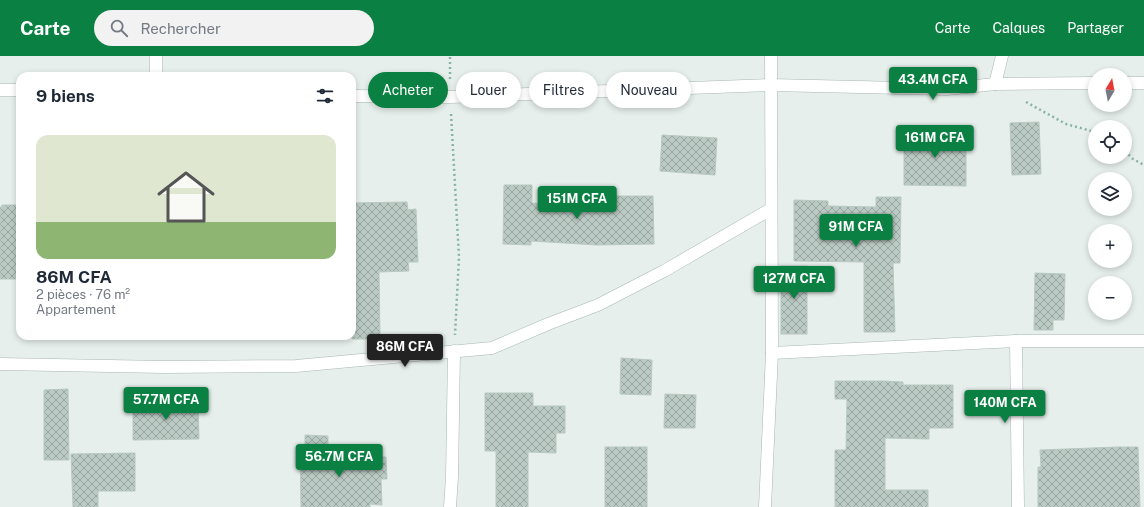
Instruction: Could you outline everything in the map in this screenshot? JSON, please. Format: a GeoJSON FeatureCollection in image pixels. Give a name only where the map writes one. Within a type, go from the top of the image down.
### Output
{"type":"FeatureCollection","features":[{"type":"Feature","properties":{"kind":"street"},"geometry":{"type":"LineString","coordinates":[[156,56],[156,72]]}},
{"type":"Feature","properties":{"kind":"street"},"geometry":{"type":"LineString","coordinates":[[765,507],[772,353],[771,56]]}},
{"type":"Feature","properties":{"kind":"street"},"geometry":{"type":"LineString","coordinates":[[995,84],[1002,56]]}},
{"type":"Feature","properties":{"kind":"street"},"geometry":{"type":"LineString","coordinates":[[356,96],[450,97],[771,86],[947,90],[995,84],[1088,83]]}},
{"type":"Feature","properties":{"kind":"street"},"geometry":{"type":"LineString","coordinates":[[1132,83],[1144,83]]}},
{"type":"Feature","properties":{"kind":"street"},"geometry":{"type":"LineString","coordinates":[[0,90],[16,90]]}},
{"type":"Feature","properties":{"kind":"street"},"geometry":{"type":"LineString","coordinates":[[0,364],[164,367],[296,366],[492,348],[598,305],[664,271],[771,209]]}},
{"type":"Feature","properties":{"kind":"street"},"geometry":{"type":"LineString","coordinates":[[772,353],[1016,341],[1144,341]]}},
{"type":"Feature","properties":{"kind":"street"},"geometry":{"type":"LineString","coordinates":[[1016,341],[1018,507]]}},
{"type":"Feature","properties":{"kind":"street"},"geometry":{"type":"LineString","coordinates":[[450,507],[452,477],[454,352]]}},
{"type":"Feature","properties":{"kind":"path"},"geometry":{"type":"LineString","coordinates":[[450,56],[450,97],[459,257],[454,352]]}},
{"type":"Feature","properties":{"kind":"path"},"geometry":{"type":"LineString","coordinates":[[1020,99],[1066,124],[1088,130]]}},
{"type":"Feature","properties":{"kind":"path"},"geometry":{"type":"LineString","coordinates":[[1132,158],[1144,165]]}},
{"type":"Feature","properties":{"kind":"building"},"geometry":{"type":"Polygon","coordinates":[[[1039,122],[1041,174],[1012,175],[1010,123],[1039,122]]]}},
{"type":"Feature","properties":{"kind":"building"},"geometry":{"type":"Polygon","coordinates":[[[904,132],[966,133],[966,186],[904,185],[904,132]]]}},
{"type":"Feature","properties":{"kind":"building"},"geometry":{"type":"Polygon","coordinates":[[[662,135],[717,138],[715,175],[660,171],[662,135]]]}},
{"type":"Feature","properties":{"kind":"building"},"geometry":{"type":"Polygon","coordinates":[[[504,185],[532,185],[532,203],[567,206],[567,196],[653,196],[654,244],[597,245],[531,241],[531,245],[503,244],[504,185]]]}},
{"type":"Feature","properties":{"kind":"building"},"geometry":{"type":"Polygon","coordinates":[[[876,197],[901,197],[900,263],[893,263],[895,332],[864,332],[864,262],[794,261],[794,200],[828,201],[828,206],[876,207],[876,197]]]}},
{"type":"Feature","properties":{"kind":"building"},"geometry":{"type":"Polygon","coordinates":[[[407,202],[408,210],[416,209],[418,262],[408,262],[409,271],[379,272],[380,339],[356,339],[356,203],[407,202]]]}},
{"type":"Feature","properties":{"kind":"building"},"geometry":{"type":"Polygon","coordinates":[[[2,205],[16,205],[16,279],[0,279],[0,207],[2,207],[2,205]]]}},
{"type":"Feature","properties":{"kind":"building"},"geometry":{"type":"Polygon","coordinates":[[[781,266],[807,266],[807,334],[781,334],[781,266]]]}},
{"type":"Feature","properties":{"kind":"building"},"geometry":{"type":"Polygon","coordinates":[[[1035,273],[1065,274],[1064,320],[1053,320],[1053,330],[1034,330],[1035,273]]]}},
{"type":"Feature","properties":{"kind":"building"},"geometry":{"type":"Polygon","coordinates":[[[621,358],[652,360],[651,395],[620,394],[621,358]]]}},
{"type":"Feature","properties":{"kind":"building"},"geometry":{"type":"Polygon","coordinates":[[[835,381],[903,382],[903,385],[953,385],[953,428],[929,428],[929,439],[885,438],[885,490],[928,490],[928,507],[835,507],[835,450],[846,450],[847,399],[835,399],[835,381]]]}},
{"type":"Feature","properties":{"kind":"building"},"geometry":{"type":"Polygon","coordinates":[[[68,389],[69,460],[44,460],[44,390],[68,389]]]}},
{"type":"Feature","properties":{"kind":"building"},"geometry":{"type":"Polygon","coordinates":[[[485,393],[533,393],[533,406],[565,406],[565,433],[556,433],[556,453],[528,452],[528,507],[496,507],[496,451],[485,451],[485,393]]]}},
{"type":"Feature","properties":{"kind":"building"},"geometry":{"type":"Polygon","coordinates":[[[665,394],[696,395],[695,428],[664,428],[665,394]]]}},
{"type":"Feature","properties":{"kind":"building"},"geometry":{"type":"Polygon","coordinates":[[[198,402],[199,439],[133,440],[133,403],[198,402]]]}},
{"type":"Feature","properties":{"kind":"building"},"geometry":{"type":"Polygon","coordinates":[[[305,435],[328,436],[328,457],[386,457],[387,479],[381,479],[382,505],[370,504],[370,507],[301,507],[300,452],[305,452],[305,435]]]}},
{"type":"Feature","properties":{"kind":"building"},"geometry":{"type":"Polygon","coordinates":[[[605,447],[647,447],[647,507],[605,507],[605,447]]]}},
{"type":"Feature","properties":{"kind":"building"},"geometry":{"type":"Polygon","coordinates":[[[1138,447],[1140,507],[1038,507],[1038,467],[1041,467],[1040,450],[1138,447]]]}},
{"type":"Feature","properties":{"kind":"building"},"geometry":{"type":"Polygon","coordinates":[[[135,453],[135,491],[98,491],[98,507],[73,507],[71,454],[135,453]]]}}]}
